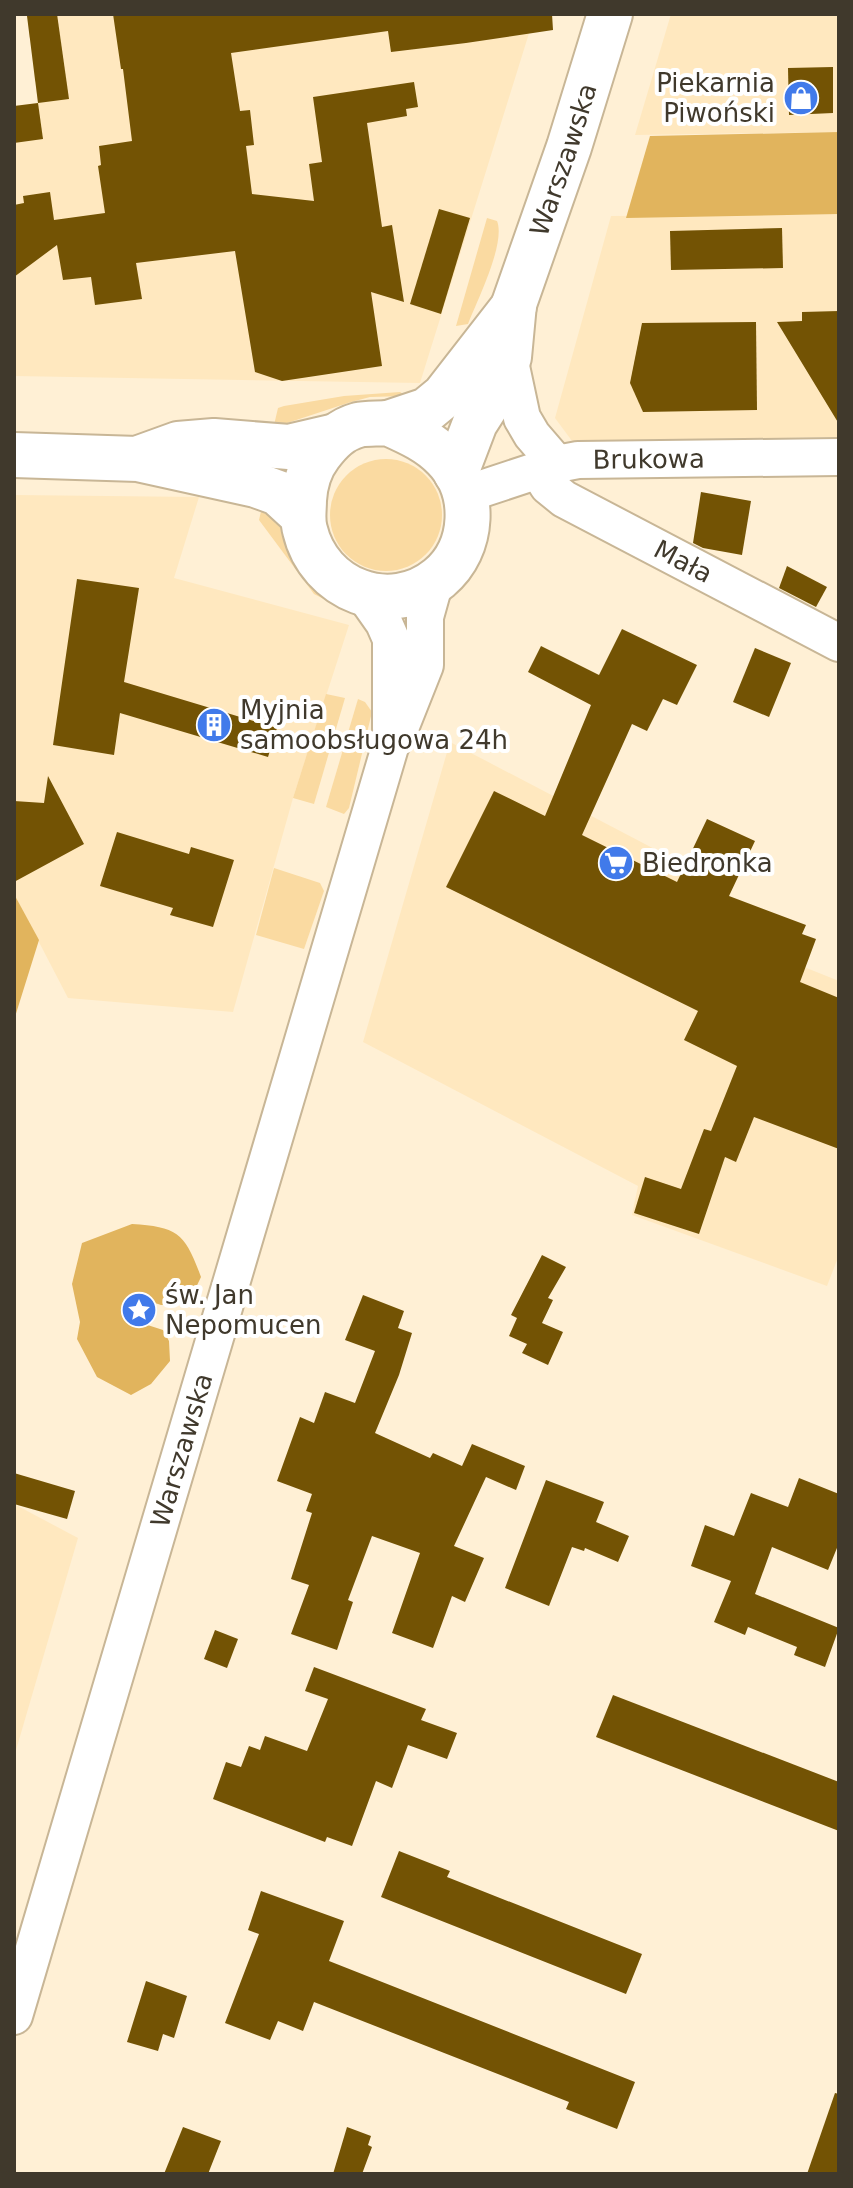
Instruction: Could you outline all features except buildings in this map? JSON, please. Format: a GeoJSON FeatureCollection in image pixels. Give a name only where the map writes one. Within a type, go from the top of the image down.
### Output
{"type":"FeatureCollection","features":[{"type":"Feature","properties":{"kind":"street","name":"Warszawska"},"geometry":{"type":"LineString","coordinates":[[461,484],[475,423],[498,387],[509,357],[514,306],[569,147],[610,14]]}},
{"type":"Feature","properties":{"kind":"street","name":"Warszawska"},"geometry":{"type":"LineString","coordinates":[[388,423],[427,410],[444,396],[514,306]]}},
{"type":"Feature","properties":{"kind":"street","name":"Warszawska"},"geometry":{"type":"LineString","coordinates":[[509,357],[522,418],[548,467]]}},
{"type":"Feature","properties":{"kind":"street"},"geometry":{"type":"LineString","coordinates":[[138,459],[178,444],[214,441],[289,447],[332,437],[357,426],[388,423],[420,438],[445,457],[461,484],[467,528],[452,563],[435,581],[411,594],[382,598],[365,596],[339,583],[322,568],[304,529],[303,516],[305,490],[312,464],[332,437]]}},
{"type":"Feature","properties":{"kind":"street"},"geometry":{"type":"LineString","coordinates":[[14,455],[138,459],[256,485],[278,493],[303,516]]}},
{"type":"Feature","properties":{"kind":"street","name":"Brukowa"},"geometry":{"type":"LineString","coordinates":[[461,484],[578,460],[839,457]]}},
{"type":"Feature","properties":{"kind":"street","name":"Mała"},"geometry":{"type":"LineString","coordinates":[[548,467],[548,486],[564,499],[839,643]]}},
{"type":"Feature","properties":{"kind":"street","name":"Warszawska"},"geometry":{"type":"LineString","coordinates":[[14,2016],[390,747],[425,665],[425,617],[435,581]]}},
{"type":"Feature","properties":{"kind":"street","name":"Warszawska"},"geometry":{"type":"LineString","coordinates":[[365,596],[391,639],[390,747]]}},
{"type":"Feature","properties":{"kind":"shaded area"},"geometry":{"type":"Polygon","coordinates":[[[27,14],[535,14],[420,383],[14,376],[14,106],[38,103],[27,14]]]}},
{"type":"Feature","properties":{"kind":"shaded area"},"geometry":{"type":"Polygon","coordinates":[[[671,14],[839,14],[839,132],[635,135],[671,14]]]}},
{"type":"Feature","properties":{"kind":"shaded area"},"geometry":{"type":"Polygon","coordinates":[[[839,132],[839,214],[626,218],[650,136],[839,132]]]}},
{"type":"Feature","properties":{"kind":"shaded area"},"geometry":{"type":"Polygon","coordinates":[[[839,214],[839,437],[572,441],[555,418],[611,216],[839,214]]]}},
{"type":"Feature","properties":{"kind":"shaded area"},"geometry":{"type":"Polygon","coordinates":[[[487,218],[497,221],[499,231],[494,257],[468,324],[456,326],[487,218]]]}},
{"type":"Feature","properties":{"kind":"shaded area"},"geometry":{"type":"Polygon","coordinates":[[[400,392],[406,396],[370,397],[274,425],[278,408],[284,406],[344,396],[400,392]]]}},
{"type":"Feature","properties":{"kind":"shaded area"},"geometry":{"type":"Polygon","coordinates":[[[386,459],[407,463],[426,475],[438,494],[442,515],[438,536],[426,555],[407,567],[386,571],[365,567],[346,555],[334,536],[330,515],[334,494],[346,475],[365,463],[386,459]]]}},
{"type":"Feature","properties":{"kind":"shaded area"},"geometry":{"type":"Polygon","coordinates":[[[14,495],[199,497],[174,578],[349,625],[293,798],[233,1012],[68,998],[14,894],[14,495]]]}},
{"type":"Feature","properties":{"kind":"shaded area"},"geometry":{"type":"Polygon","coordinates":[[[263,503],[357,616],[314,594],[259,520],[263,503]]]}},
{"type":"Feature","properties":{"kind":"shaded area"},"geometry":{"type":"Polygon","coordinates":[[[326,694],[345,698],[314,804],[293,798],[326,694]]]}},
{"type":"Feature","properties":{"kind":"shaded area"},"geometry":{"type":"Polygon","coordinates":[[[358,699],[365,702],[372,712],[349,808],[344,814],[326,807],[358,699]]]}},
{"type":"Feature","properties":{"kind":"shaded area"},"geometry":{"type":"Polygon","coordinates":[[[450,742],[685,865],[779,957],[839,981],[839,1255],[827,1286],[632,1215],[638,1186],[363,1042],[450,742]]]}},
{"type":"Feature","properties":{"kind":"shaded area"},"geometry":{"type":"Polygon","coordinates":[[[274,868],[320,883],[324,891],[304,949],[256,935],[274,868]]]}},
{"type":"Feature","properties":{"kind":"shaded area"},"geometry":{"type":"Polygon","coordinates":[[[14,894],[39,940],[14,1020],[14,894]]]}},
{"type":"Feature","properties":{"kind":"shaded area"},"geometry":{"type":"Polygon","coordinates":[[[132,1224],[160,1227],[178,1235],[190,1251],[201,1277],[188,1304],[161,1305],[137,1297],[129,1303],[132,1320],[163,1330],[169,1341],[170,1361],[151,1384],[131,1395],[97,1377],[77,1339],[80,1322],[72,1284],[82,1243],[132,1224]]]}},
{"type":"Feature","properties":{"kind":"shaded area"},"geometry":{"type":"Polygon","coordinates":[[[14,1504],[78,1538],[14,1757],[14,1504]]]}},
{"type":"Feature","properties":{"kind":"place","name":"Piekarnia Piwoński"},"geometry":{"type":"Point","coordinates":[801,98]}},
{"type":"Feature","properties":{"kind":"place","name":"Myjnia samoobsługowa 24h"},"geometry":{"type":"Point","coordinates":[214,725]}},
{"type":"Feature","properties":{"kind":"place","name":"Biedronka"},"geometry":{"type":"Point","coordinates":[616,863]}},
{"type":"Feature","properties":{"kind":"place","name":"św. Jan Nepomucen"},"geometry":{"type":"Point","coordinates":[139,1310]}}]}
